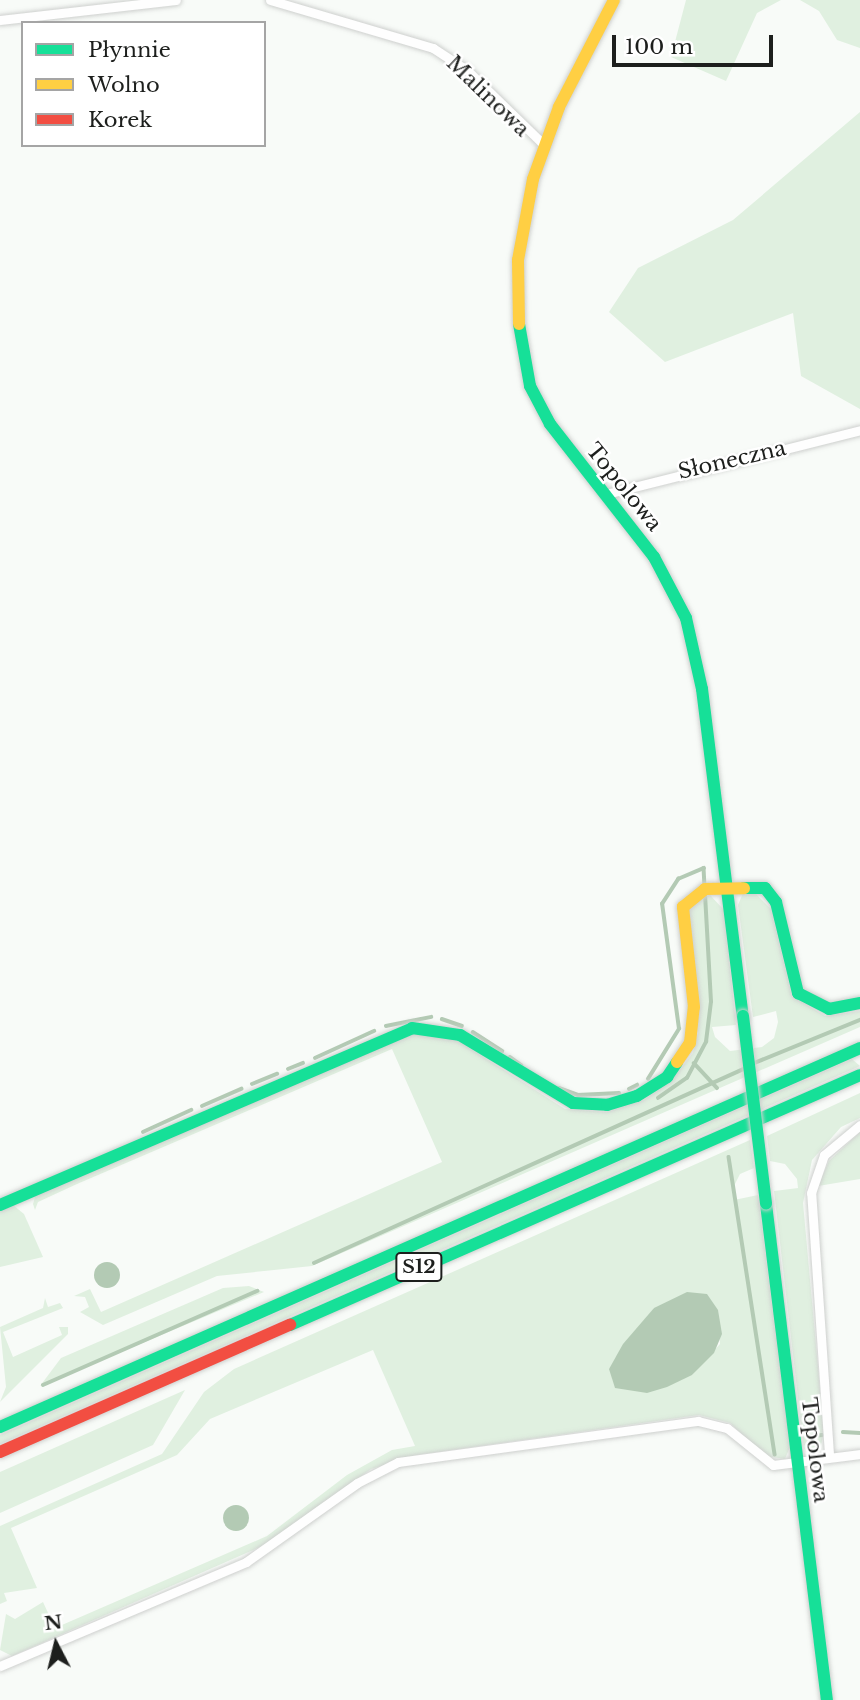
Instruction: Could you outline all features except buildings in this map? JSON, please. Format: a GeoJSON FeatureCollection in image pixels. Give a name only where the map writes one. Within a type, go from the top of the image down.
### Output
{"type":"FeatureCollection","features":[{"type":"Feature","properties":{"kind":"main road","name":"Topolowa"},"geometry":{"type":"LineString","coordinates":[[614,0],[544,145],[518,260],[522,355],[550,424],[659,564],[686,618],[702,689],[827,1700]]}},
{"type":"Feature","properties":{"kind":"main road"},"geometry":{"type":"LineString","coordinates":[[0,1205],[412,1028],[460,1035],[573,1102],[607,1105],[637,1096],[673,1071],[692,1035],[684,903],[697,891],[758,885],[771,893],[789,975],[803,998],[834,1010],[860,1003]]}},
{"type":"Feature","properties":{"kind":"main road","name":"S12"},"geometry":{"type":"LineString","coordinates":[[0,1427],[860,1048]]}},
{"type":"Feature","properties":{"kind":"main road","name":"S12"},"geometry":{"type":"LineString","coordinates":[[0,1452],[860,1075]]}},
{"type":"Feature","properties":{"kind":"street"},"geometry":{"type":"LineString","coordinates":[[0,20],[176,0]]}},
{"type":"Feature","properties":{"kind":"street","name":"Malinowa"},"geometry":{"type":"LineString","coordinates":[[270,0],[441,52],[544,145]]}},
{"type":"Feature","properties":{"kind":"street","name":"Słoneczna"},"geometry":{"type":"LineString","coordinates":[[606,494],[860,430]]}},
{"type":"Feature","properties":{"kind":"street"},"geometry":{"type":"LineString","coordinates":[[829,1454],[811,1193],[824,1154],[860,1125]]}},
{"type":"Feature","properties":{"kind":"street"},"geometry":{"type":"LineString","coordinates":[[0,1666],[246,1562],[357,1483],[397,1462],[698,1421],[726,1428],[768,1464],[798,1464],[829,1454],[860,1454]]}},
{"type":"Feature","properties":{"kind":"shaded area"},"geometry":{"type":"Polygon","coordinates":[[[686,0],[781,0],[757,13],[726,81],[671,57],[686,0]]]}},
{"type":"Feature","properties":{"kind":"shaded area"},"geometry":{"type":"Polygon","coordinates":[[[800,0],[860,0],[860,48],[837,40],[819,11],[800,0]]]}},
{"type":"Feature","properties":{"kind":"shaded area"},"geometry":{"type":"Polygon","coordinates":[[[860,112],[860,409],[801,376],[793,313],[665,362],[609,312],[638,268],[733,220],[860,112]]]}},
{"type":"Feature","properties":{"kind":"shaded area"},"geometry":{"type":"Polygon","coordinates":[[[754,892],[771,909],[792,996],[825,1016],[860,1011],[860,1027],[312,1266],[217,1276],[103,1325],[80,1312],[89,1307],[85,1297],[74,1296],[90,1289],[101,1312],[442,1162],[392,1049],[77,1184],[38,1202],[35,1210],[33,1204],[36,1194],[393,1038],[417,1033],[458,1041],[565,1109],[607,1112],[644,1100],[670,1082],[693,1053],[698,1033],[688,912],[695,900],[710,895],[724,910],[736,1025],[712,1027],[715,1037],[730,1051],[762,1047],[774,1038],[778,1022],[776,1011],[753,1017],[738,905],[743,893],[754,892]]]}},
{"type":"Feature","properties":{"kind":"shaded area"},"geometry":{"type":"Polygon","coordinates":[[[852,1059],[860,1066],[0,1444],[0,1435],[852,1059]]]}},
{"type":"Feature","properties":{"kind":"shaded area"},"geometry":{"type":"Polygon","coordinates":[[[860,1093],[860,1118],[841,1127],[812,1160],[803,1203],[824,1433],[819,1453],[810,1452],[804,1449],[774,1191],[798,1188],[797,1179],[785,1164],[770,1161],[767,1136],[860,1093]]]}},
{"type":"Feature","properties":{"kind":"shaded area"},"geometry":{"type":"Polygon","coordinates":[[[860,1132],[860,1179],[818,1186],[829,1161],[860,1132]]]}},
{"type":"Feature","properties":{"kind":"shaded area"},"geometry":{"type":"Polygon","coordinates":[[[750,1140],[754,1168],[740,1174],[732,1190],[734,1200],[758,1195],[790,1447],[785,1459],[765,1456],[730,1423],[699,1415],[416,1455],[371,1469],[269,1543],[12,1656],[0,1650],[6,1614],[15,1619],[43,1602],[55,1628],[267,1536],[347,1475],[392,1450],[415,1446],[373,1350],[210,1419],[177,1455],[11,1528],[37,1588],[4,1593],[7,1601],[0,1604],[0,1526],[162,1454],[204,1392],[234,1369],[750,1140]],[[654,1308],[609,1369],[692,1375],[720,1344],[718,1310],[654,1308]]]}},
{"type":"Feature","properties":{"kind":"shaded area"},"geometry":{"type":"Polygon","coordinates":[[[13,1205],[24,1214],[43,1257],[0,1267],[0,1210],[13,1205]]]}},
{"type":"Feature","properties":{"kind":"shaded area"},"geometry":{"type":"Polygon","coordinates":[[[107,1262],[116,1266],[120,1275],[116,1284],[107,1288],[98,1284],[94,1275],[98,1266],[107,1262]]]}},
{"type":"Feature","properties":{"kind":"shaded area"},"geometry":{"type":"Polygon","coordinates":[[[249,1286],[264,1292],[40,1386],[61,1358],[223,1288],[249,1286]]]}},
{"type":"Feature","properties":{"kind":"shaded area"},"geometry":{"type":"Polygon","coordinates":[[[687,1292],[707,1294],[718,1310],[722,1334],[714,1353],[692,1375],[667,1387],[647,1393],[615,1388],[609,1369],[623,1344],[654,1308],[687,1292]]]}},
{"type":"Feature","properties":{"kind":"shaded area"},"geometry":{"type":"Polygon","coordinates":[[[45,1298],[48,1307],[60,1303],[63,1308],[3,1332],[13,1357],[62,1335],[59,1327],[68,1327],[68,1334],[0,1402],[6,1387],[0,1327],[43,1308],[45,1298]]]}},
{"type":"Feature","properties":{"kind":"shaded area"},"geometry":{"type":"Polygon","coordinates":[[[185,1390],[153,1445],[0,1513],[0,1472],[185,1390]]]}},
{"type":"Feature","properties":{"kind":"shaded area"},"geometry":{"type":"Polygon","coordinates":[[[236,1505],[245,1509],[249,1518],[245,1527],[236,1531],[227,1527],[223,1518],[227,1509],[236,1505]]]}},
{"type":"Feature","properties":{"kind":"waterway"},"geometry":{"type":"LineString","coordinates":[[648,1079],[679,1029],[662,904],[678,879],[704,868],[705,886]]}},
{"type":"Feature","properties":{"kind":"waterway"},"geometry":{"type":"LineString","coordinates":[[658,1098],[687,1078],[706,1042],[711,1002],[705,894]]}},
{"type":"Feature","properties":{"kind":"waterway"},"geometry":{"type":"LineString","coordinates":[[386,1026],[431,1017]]}},
{"type":"Feature","properties":{"kind":"waterway"},"geometry":{"type":"LineString","coordinates":[[442,1019],[462,1026]]}},
{"type":"Feature","properties":{"kind":"waterway"},"geometry":{"type":"LineString","coordinates":[[752,1064],[860,1020]]}},
{"type":"Feature","properties":{"kind":"waterway"},"geometry":{"type":"LineString","coordinates":[[315,1058],[374,1031]]}},
{"type":"Feature","properties":{"kind":"waterway"},"geometry":{"type":"LineString","coordinates":[[473,1032],[502,1051]]}},
{"type":"Feature","properties":{"kind":"waterway"},"geometry":{"type":"LineString","coordinates":[[510,1057],[521,1065]]}},
{"type":"Feature","properties":{"kind":"waterway"},"geometry":{"type":"LineString","coordinates":[[288,1069],[303,1063]]}},
{"type":"Feature","properties":{"kind":"waterway"},"geometry":{"type":"LineString","coordinates":[[694,1063],[717,1088]]}},
{"type":"Feature","properties":{"kind":"waterway"},"geometry":{"type":"LineString","coordinates":[[314,1263],[745,1068]]}},
{"type":"Feature","properties":{"kind":"waterway"},"geometry":{"type":"LineString","coordinates":[[252,1084],[277,1074]]}},
{"type":"Feature","properties":{"kind":"waterway"},"geometry":{"type":"LineString","coordinates":[[629,1089],[637,1085]]}},
{"type":"Feature","properties":{"kind":"waterway"},"geometry":{"type":"LineString","coordinates":[[559,1088],[578,1095],[619,1093]]}},
{"type":"Feature","properties":{"kind":"waterway"},"geometry":{"type":"LineString","coordinates":[[202,1106],[241,1089]]}},
{"type":"Feature","properties":{"kind":"waterway"},"geometry":{"type":"LineString","coordinates":[[143,1132],[191,1110]]}},
{"type":"Feature","properties":{"kind":"waterway"},"geometry":{"type":"LineString","coordinates":[[729,1157],[775,1454]]}},
{"type":"Feature","properties":{"kind":"waterway"},"geometry":{"type":"LineString","coordinates":[[43,1385],[257,1291]]}},
{"type":"Feature","properties":{"kind":"waterway"},"geometry":{"type":"LineString","coordinates":[[843,1432],[860,1433]]}},
{"type":"Feature","properties":{"kind":"waterway"},"geometry":{"type":"LineString","coordinates":[[812,1436],[822,1435]]}},
{"type":"Feature","properties":{"kind":"traffic: fast"},"geometry":{"type":"LineString","coordinates":[[519,324],[530,386],[550,424],[654,557],[686,618],[702,689],[743,1016]]}},
{"type":"Feature","properties":{"kind":"traffic: fast"},"geometry":{"type":"LineString","coordinates":[[744,888],[765,888],[776,902],[798,993],[829,1009],[860,1003]]}},
{"type":"Feature","properties":{"kind":"traffic: fast"},"geometry":{"type":"LineString","coordinates":[[743,1016],[766,1204]]}},
{"type":"Feature","properties":{"kind":"traffic: fast"},"geometry":{"type":"LineString","coordinates":[[0,1205],[412,1028],[460,1035],[573,1103],[607,1105],[637,1096],[667,1077],[677,1062]]}},
{"type":"Feature","properties":{"kind":"traffic: fast"},"geometry":{"type":"LineString","coordinates":[[0,1427],[860,1048]]}},
{"type":"Feature","properties":{"kind":"traffic: fast"},"geometry":{"type":"LineString","coordinates":[[290,1325],[860,1075]]}},
{"type":"Feature","properties":{"kind":"traffic: fast"},"geometry":{"type":"LineString","coordinates":[[766,1204],[827,1700]]}},
{"type":"Feature","properties":{"kind":"traffic: slow"},"geometry":{"type":"LineString","coordinates":[[519,324],[518,260],[533,179],[559,107],[614,0]]}},
{"type":"Feature","properties":{"kind":"traffic: slow"},"geometry":{"type":"LineString","coordinates":[[677,1062],[690,1043],[694,1007],[683,907],[705,889],[744,888]]}},
{"type":"Feature","properties":{"kind":"traffic: jam"},"geometry":{"type":"LineString","coordinates":[[0,1452],[290,1325]]}}]}
